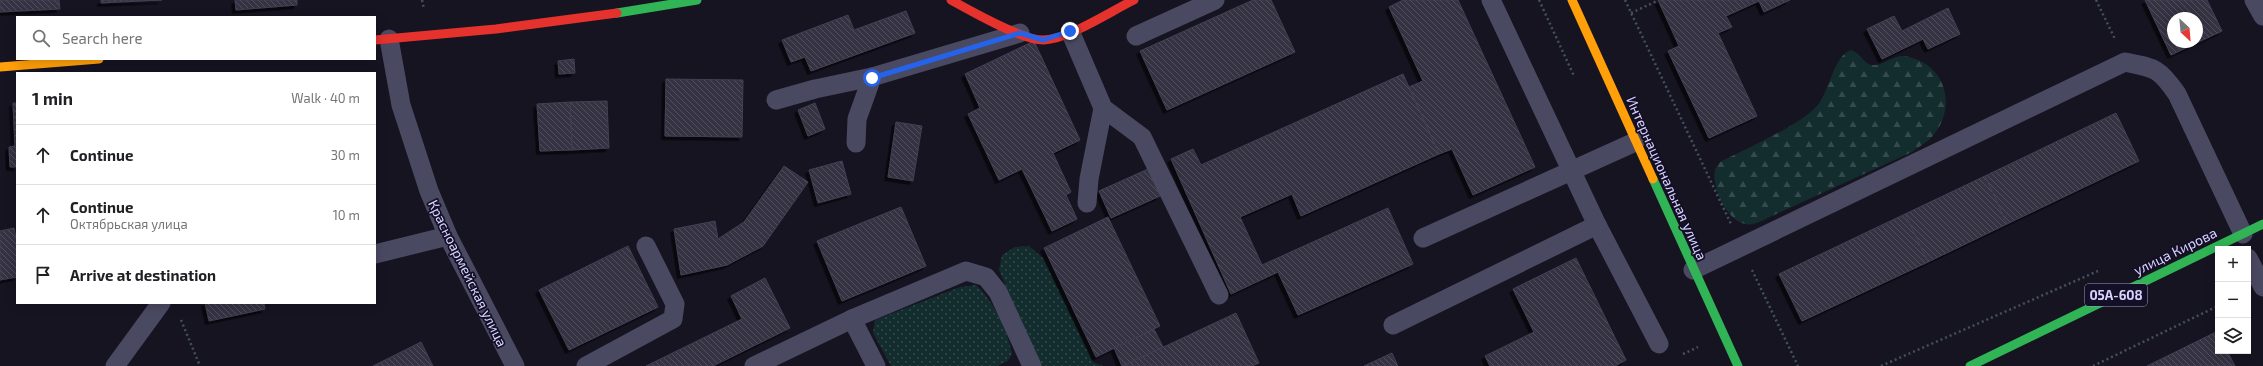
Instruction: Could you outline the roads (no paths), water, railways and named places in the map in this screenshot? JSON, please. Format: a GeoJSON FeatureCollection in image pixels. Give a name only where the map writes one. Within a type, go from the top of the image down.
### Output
{"type":"FeatureCollection","features":[{"type":"Feature","properties":{"kind":"main road"},"geometry":{"type":"LineString","coordinates":[[382,39],[466,33],[628,12],[697,0]]}},
{"type":"Feature","properties":{"kind":"main road"},"geometry":{"type":"LineString","coordinates":[[951,0],[967,10],[1020,33],[1043,40],[1070,31],[1134,0]]}},
{"type":"Feature","properties":{"kind":"main road","name":"Интернациональная улица"},"geometry":{"type":"LineString","coordinates":[[1572,0],[1693,270],[1738,366]]}},
{"type":"Feature","properties":{"kind":"main road"},"geometry":{"type":"LineString","coordinates":[[0,67],[87,60]]}},
{"type":"Feature","properties":{"kind":"main road","name":"улица Кирова"},"geometry":{"type":"LineString","coordinates":[[1970,366],[2241,240],[2263,224]]}},
{"type":"Feature","properties":{"kind":"lane"},"geometry":{"type":"LineString","coordinates":[[1136,36],[1216,0]]}},
{"type":"Feature","properties":{"kind":"lane"},"geometry":{"type":"LineString","coordinates":[[1491,0],[1597,225],[1659,344]]}},
{"type":"Feature","properties":{"kind":"lane"},"geometry":{"type":"LineString","coordinates":[[2254,0],[2263,16]]}},
{"type":"Feature","properties":{"kind":"lane"},"geometry":{"type":"LineString","coordinates":[[1070,31],[1103,108],[1142,138],[1218,295]]}},
{"type":"Feature","properties":{"kind":"lane"},"geometry":{"type":"LineString","coordinates":[[776,100],[815,89],[872,78],[1020,33]]}},
{"type":"Feature","properties":{"kind":"lane","name":"Красноармейская улица"},"geometry":{"type":"LineString","coordinates":[[382,39],[428,191],[448,236],[515,366]]}},
{"type":"Feature","properties":{"kind":"lane"},"geometry":{"type":"LineString","coordinates":[[1693,270],[1742,248],[2125,62],[2149,67],[2164,75],[2177,94],[2241,240]]}},
{"type":"Feature","properties":{"kind":"lane"},"geometry":{"type":"LineString","coordinates":[[856,143],[857,119],[872,78]]}},
{"type":"Feature","properties":{"kind":"lane"},"geometry":{"type":"LineString","coordinates":[[1086,203],[1089,179],[1103,108]]}},
{"type":"Feature","properties":{"kind":"lane"},"geometry":{"type":"LineString","coordinates":[[1423,238],[1572,172],[1635,142]]}},
{"type":"Feature","properties":{"kind":"lane"},"geometry":{"type":"LineString","coordinates":[[1393,325],[1597,225]]}},
{"type":"Feature","properties":{"kind":"lane"},"geometry":{"type":"LineString","coordinates":[[376,254],[448,236]]}},
{"type":"Feature","properties":{"kind":"lane"},"geometry":{"type":"LineString","coordinates":[[586,366],[673,319],[675,304],[646,246]]}},
{"type":"Feature","properties":{"kind":"lane"},"geometry":{"type":"LineString","coordinates":[[2251,264],[2263,288]]}},
{"type":"Feature","properties":{"kind":"lane"},"geometry":{"type":"LineString","coordinates":[[754,366],[852,319],[966,271],[986,277],[998,292],[1032,366]]}},
{"type":"Feature","properties":{"kind":"lane"},"geometry":{"type":"LineString","coordinates":[[115,366],[159,304]]}},
{"type":"Feature","properties":{"kind":"lane"},"geometry":{"type":"LineString","coordinates":[[852,319],[876,366]]}}]}
